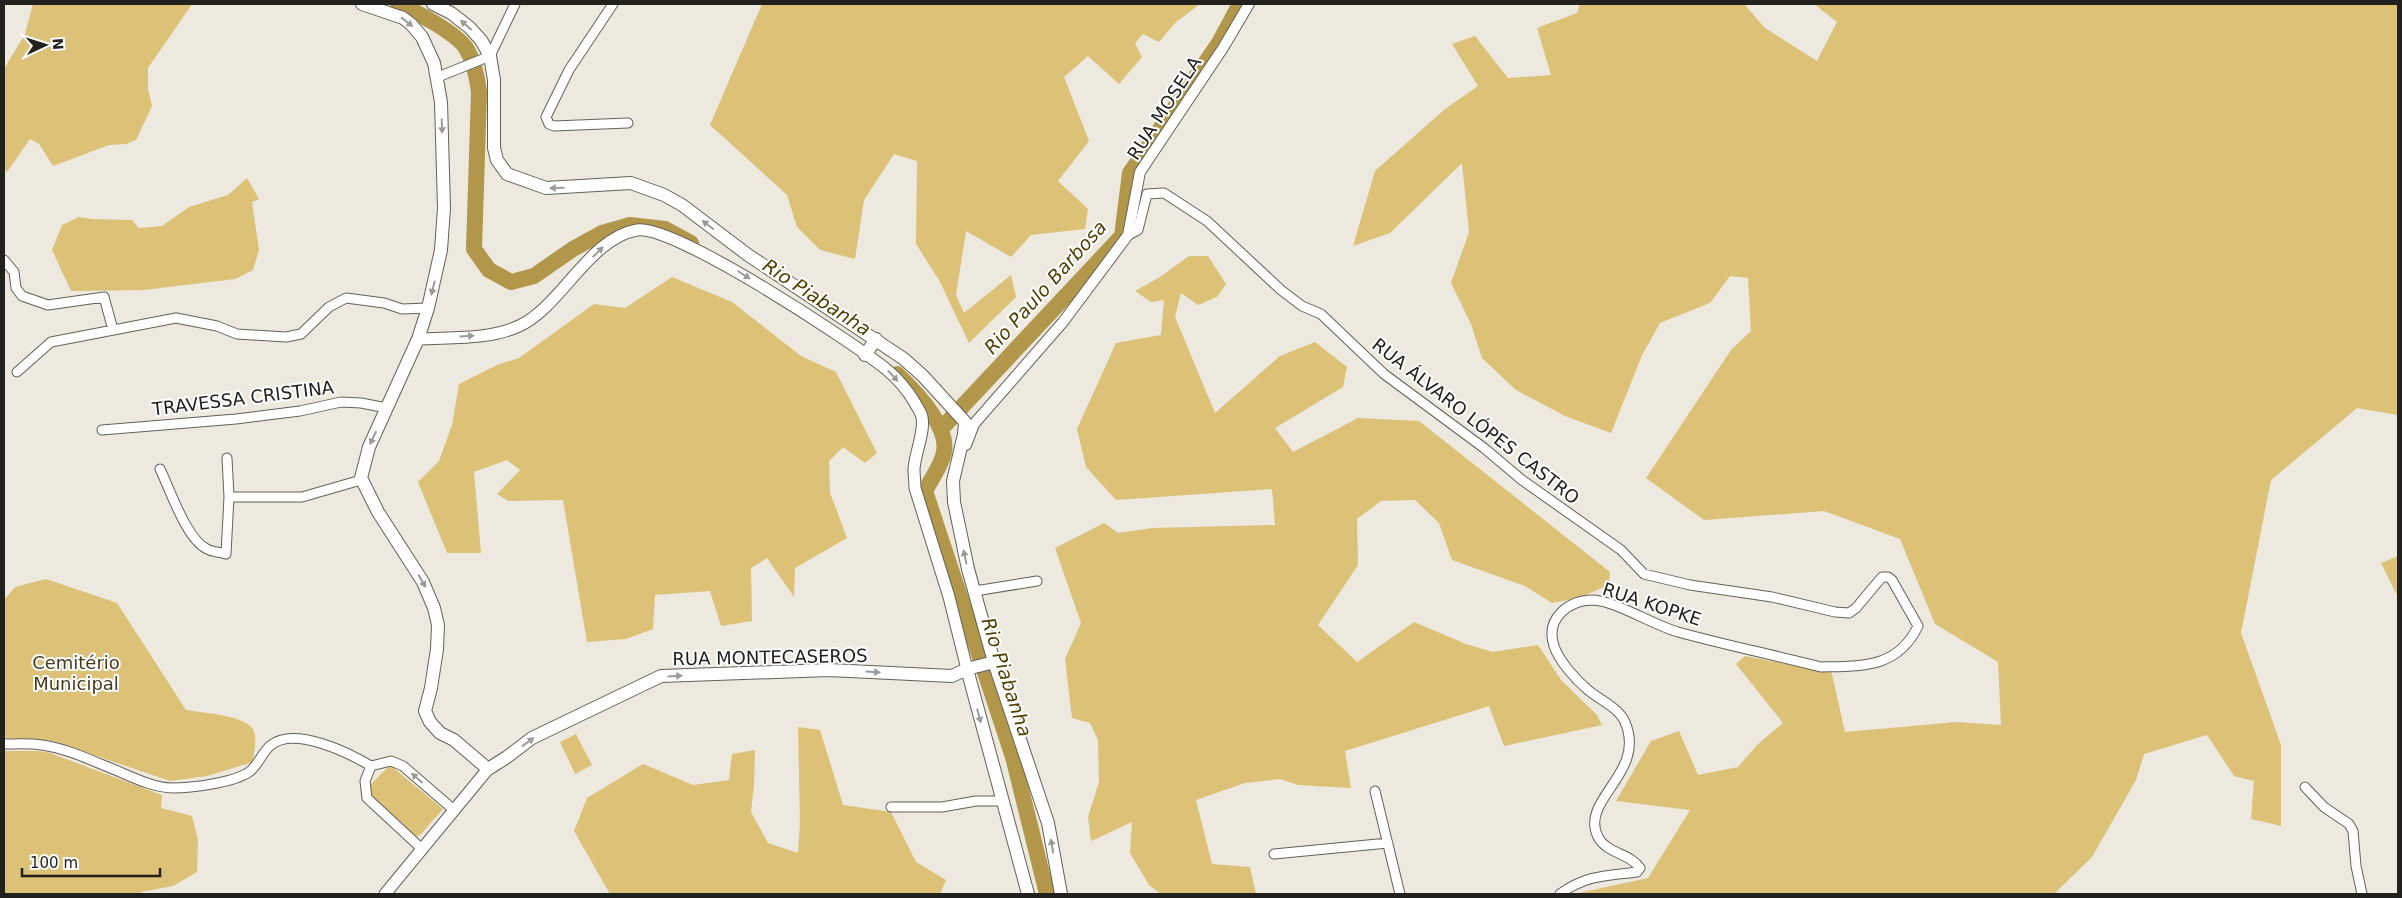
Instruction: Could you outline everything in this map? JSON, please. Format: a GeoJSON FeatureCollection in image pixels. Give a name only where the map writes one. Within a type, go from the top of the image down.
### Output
{"type":"FeatureCollection","features":[{"type":"Feature","properties":{"kind":"main road"},"geometry":{"type":"LineString","coordinates":[[362,4],[403,18],[411,24],[428,48],[438,78],[441,102],[444,208],[441,250],[428,308],[418,338],[369,447],[361,480],[378,512],[423,582],[434,608],[438,625],[437,649],[431,688],[425,710],[430,722],[440,733],[454,740],[488,769]]}},
{"type":"Feature","properties":{"kind":"main road"},"geometry":{"type":"LineString","coordinates":[[433,4],[451,13],[468,27],[481,40],[490,56],[494,80],[494,148],[497,160],[508,174],[546,188],[631,182],[682,205],[748,255],[876,339],[917,370],[938,394],[970,423],[953,482],[954,502],[968,569],[994,662],[1048,823],[1061,894]]}},
{"type":"Feature","properties":{"kind":"main road"},"geometry":{"type":"LineString","coordinates":[[418,338],[470,337],[518,327],[536,314],[605,245],[620,234],[639,230],[668,237],[731,267],[886,370],[909,394],[922,418],[914,470],[915,488],[949,597],[1028,894]]}},
{"type":"Feature","properties":{"kind":"main road"},"geometry":{"type":"LineString","coordinates":[[865,355],[876,339]]}},
{"type":"Feature","properties":{"kind":"main road","name":"RUA MONTECASEROS"},"geometry":{"type":"LineString","coordinates":[[385,894],[488,769],[532,738],[661,676],[829,670],[952,676],[967,669],[994,662]]}},
{"type":"Feature","properties":{"kind":"street"},"geometry":{"type":"LineString","coordinates":[[438,78],[490,56],[515,4]]}},
{"type":"Feature","properties":{"kind":"street"},"geometry":{"type":"LineString","coordinates":[[613,4],[569,70],[546,117],[550,124],[554,126],[628,123]]}},
{"type":"Feature","properties":{"kind":"street","name":"RUA MOSELA"},"geometry":{"type":"LineString","coordinates":[[970,423],[1063,322],[1128,235],[1140,172],[1223,48],[1249,4]]}},
{"type":"Feature","properties":{"kind":"street","name":"RUA ÁLVARO LÓPES CASTRO"},"geometry":{"type":"LineString","coordinates":[[1128,235],[1138,230],[1146,194],[1164,193],[1175,198],[1207,221],[1295,301],[1321,314],[1384,374],[1484,448],[1522,480],[1621,550],[1644,574],[1690,585],[1772,597],[1835,612],[1850,613],[1865,599],[1877,582],[1882,578],[1888,577]]}},
{"type":"Feature","properties":{"kind":"street"},"geometry":{"type":"LineString","coordinates":[[4,260],[14,272],[16,288],[22,296],[48,305],[104,297],[113,330]]}},
{"type":"Feature","properties":{"kind":"street"},"geometry":{"type":"LineString","coordinates":[[17,372],[46,344],[176,318],[217,326],[237,334],[286,337],[301,334],[329,307],[346,298],[384,303],[402,309],[428,308]]}},
{"type":"Feature","properties":{"kind":"street","name":"TRAVESSA CRISTINA"},"geometry":{"type":"LineString","coordinates":[[102,430],[236,419],[300,411],[341,402],[361,403],[387,408]]}},
{"type":"Feature","properties":{"kind":"street"},"geometry":{"type":"LineString","coordinates":[[160,469],[187,526],[205,548],[226,554],[229,497],[227,458]]}},
{"type":"Feature","properties":{"kind":"street"},"geometry":{"type":"LineString","coordinates":[[229,497],[302,497],[361,480]]}},
{"type":"Feature","properties":{"kind":"street","name":"RUA KOPKE"},"geometry":{"type":"LineString","coordinates":[[1560,894],[1578,882],[1596,876],[1637,872],[1640,868],[1636,863],[1611,850],[1599,839],[1595,829],[1597,810],[1627,763],[1628,730],[1618,712],[1586,689],[1565,665],[1554,648],[1553,626],[1557,615],[1565,607],[1580,602],[1605,602],[1678,632],[1821,667],[1870,663],[1892,657],[1902,650],[1918,626],[1888,577]]}},
{"type":"Feature","properties":{"kind":"street"},"geometry":{"type":"LineString","coordinates":[[975,591],[1037,581]]}},
{"type":"Feature","properties":{"kind":"street"},"geometry":{"type":"LineString","coordinates":[[4,744],[42,745],[60,749],[152,785],[172,788],[230,780],[251,771],[272,744],[289,739],[307,740],[352,754],[371,766],[392,761],[403,766],[454,810]]}},
{"type":"Feature","properties":{"kind":"street"},"geometry":{"type":"LineString","coordinates":[[371,766],[365,781],[367,798],[422,850]]}},
{"type":"Feature","properties":{"kind":"street"},"geometry":{"type":"LineString","coordinates":[[2306,787],[2324,807],[2348,824],[2353,831],[2356,866],[2362,894]]}},
{"type":"Feature","properties":{"kind":"street"},"geometry":{"type":"LineString","coordinates":[[1375,791],[1400,894]]}},
{"type":"Feature","properties":{"kind":"street"},"geometry":{"type":"LineString","coordinates":[[891,807],[942,807],[976,801],[1003,801]]}},
{"type":"Feature","properties":{"kind":"street"},"geometry":{"type":"LineString","coordinates":[[1274,854],[1388,843]]}},
{"type":"Feature","properties":{"kind":"green space"},"geometry":{"type":"Polygon","coordinates":[[[33,4],[192,4],[148,68],[148,89],[152,106],[136,140],[126,144],[109,145],[53,166],[39,144],[30,139],[7,172],[4,169],[4,69],[25,34],[33,4]]]}},
{"type":"Feature","properties":{"kind":"green space"},"geometry":{"type":"Polygon","coordinates":[[[762,4],[1200,4],[1175,23],[1159,42],[1143,34],[1135,43],[1142,57],[1119,84],[1088,56],[1064,77],[1089,141],[1058,181],[1088,209],[1085,229],[1031,235],[1011,257],[966,231],[956,295],[964,313],[1011,275],[1016,297],[969,343],[939,280],[916,244],[917,161],[894,154],[864,200],[855,259],[820,250],[797,227],[787,195],[710,125],[762,4]]]}},
{"type":"Feature","properties":{"kind":"green space"},"geometry":{"type":"Polygon","coordinates":[[[1580,4],[1744,4],[1765,28],[1817,61],[1837,22],[1814,4],[2398,4],[2398,415],[2357,408],[2271,480],[2241,633],[2281,745],[2281,826],[2251,819],[2254,781],[2234,776],[2207,735],[2144,754],[2136,780],[2092,857],[2054,894],[1574,894],[1648,878],[1690,810],[1616,801],[1651,741],[1679,731],[1698,775],[1738,767],[1757,745],[1783,723],[1736,664],[1745,656],[1822,671],[1831,670],[1845,732],[1957,722],[2001,725],[1998,662],[1935,624],[1900,539],[1824,511],[1704,520],[1646,478],[1731,350],[1751,331],[1748,278],[1730,276],[1710,303],[1660,323],[1642,355],[1611,433],[1565,416],[1516,390],[1482,358],[1471,324],[1451,283],[1469,232],[1462,163],[1390,233],[1353,246],[1375,171],[1445,109],[1478,86],[1452,44],[1475,36],[1508,78],[1551,75],[1537,28],[1577,13],[1580,4]]]}},
{"type":"Feature","properties":{"kind":"green space"},"geometry":{"type":"Polygon","coordinates":[[[247,178],[259,199],[252,202],[259,250],[253,270],[235,279],[144,290],[71,291],[52,250],[62,225],[79,217],[132,220],[139,228],[162,226],[189,207],[228,195],[247,178]]]}},
{"type":"Feature","properties":{"kind":"green space"},"geometry":{"type":"Polygon","coordinates":[[[1189,256],[1208,256],[1226,284],[1217,297],[1198,305],[1181,293],[1175,317],[1215,413],[1280,356],[1315,342],[1347,367],[1343,387],[1275,428],[1293,452],[1358,418],[1419,421],[1610,572],[1609,585],[1578,598],[1552,603],[1525,586],[1452,560],[1439,523],[1415,500],[1381,501],[1357,519],[1358,565],[1318,625],[1357,662],[1414,622],[1466,644],[1493,652],[1538,645],[1561,680],[1597,715],[1602,725],[1504,746],[1489,706],[1345,751],[1351,788],[1298,785],[1280,779],[1245,783],[1196,800],[1212,864],[1250,867],[1256,894],[1161,894],[1149,885],[1130,853],[1132,822],[1091,841],[1088,817],[1099,782],[1098,740],[1090,723],[1072,718],[1065,659],[1081,623],[1055,548],[1104,523],[1118,533],[1152,528],[1275,525],[1272,489],[1116,500],[1086,467],[1077,429],[1116,343],[1161,335],[1164,300],[1151,302],[1135,291],[1160,277],[1189,256]]]}},
{"type":"Feature","properties":{"kind":"green space"},"geometry":{"type":"Polygon","coordinates":[[[672,277],[732,302],[801,356],[836,372],[877,453],[865,463],[843,447],[829,461],[830,493],[847,538],[795,568],[794,597],[767,558],[751,568],[752,621],[721,626],[710,591],[655,595],[653,629],[626,639],[587,642],[563,500],[508,501],[497,494],[520,470],[507,460],[474,472],[481,553],[447,553],[418,482],[439,461],[452,425],[459,384],[497,365],[519,358],[594,304],[625,308],[672,277]]]}},
{"type":"Feature","properties":{"kind":"green space"},"geometry":{"type":"Polygon","coordinates":[[[2398,556],[2398,597],[2381,563],[2398,556]]]}},
{"type":"Feature","properties":{"kind":"green space","name":"Cemitério Municipal"},"geometry":{"type":"Polygon","coordinates":[[[46,579],[117,603],[186,710],[234,718],[250,726],[254,731],[255,738],[253,762],[207,776],[170,781],[53,741],[4,738],[4,600],[15,587],[46,579]]]}},
{"type":"Feature","properties":{"kind":"green space"},"geometry":{"type":"Polygon","coordinates":[[[798,727],[820,730],[843,805],[891,812],[916,862],[946,880],[940,894],[610,894],[574,831],[587,798],[643,764],[693,785],[729,780],[732,754],[755,750],[751,812],[768,843],[798,853],[800,823],[798,727]]]}},
{"type":"Feature","properties":{"kind":"green space"},"geometry":{"type":"Polygon","coordinates":[[[576,734],[592,765],[575,774],[560,742],[576,734]]]}},
{"type":"Feature","properties":{"kind":"green space"},"geometry":{"type":"Polygon","coordinates":[[[4,751],[39,751],[50,753],[162,795],[161,808],[192,816],[198,840],[197,872],[173,886],[141,892],[141,894],[4,894],[4,751]]]}},
{"type":"Feature","properties":{"kind":"green space"},"geometry":{"type":"Polygon","coordinates":[[[390,765],[443,809],[421,834],[416,837],[379,806],[370,791],[370,785],[390,765]]]}},
{"type":"Feature","properties":{"kind":"waterway","name":"Rio Piabanha"},"geometry":{"type":"LineString","coordinates":[[398,4],[424,17],[454,36],[466,48],[473,63],[479,92],[474,249],[489,270],[511,282],[534,276],[573,249],[602,233],[630,225],[665,229],[691,243]]}},
{"type":"Feature","properties":{"kind":"waterway","name":"Rio Paulo Barbosa"},"geometry":{"type":"LineString","coordinates":[[942,428],[1122,236],[1130,173],[1219,43],[1240,4]]}},
{"type":"Feature","properties":{"kind":"waterway","name":"Rio Piabanha"},"geometry":{"type":"LineString","coordinates":[[897,374],[921,399],[936,420],[941,431],[944,442],[943,457],[925,491],[1013,757],[1047,894]]}}]}
